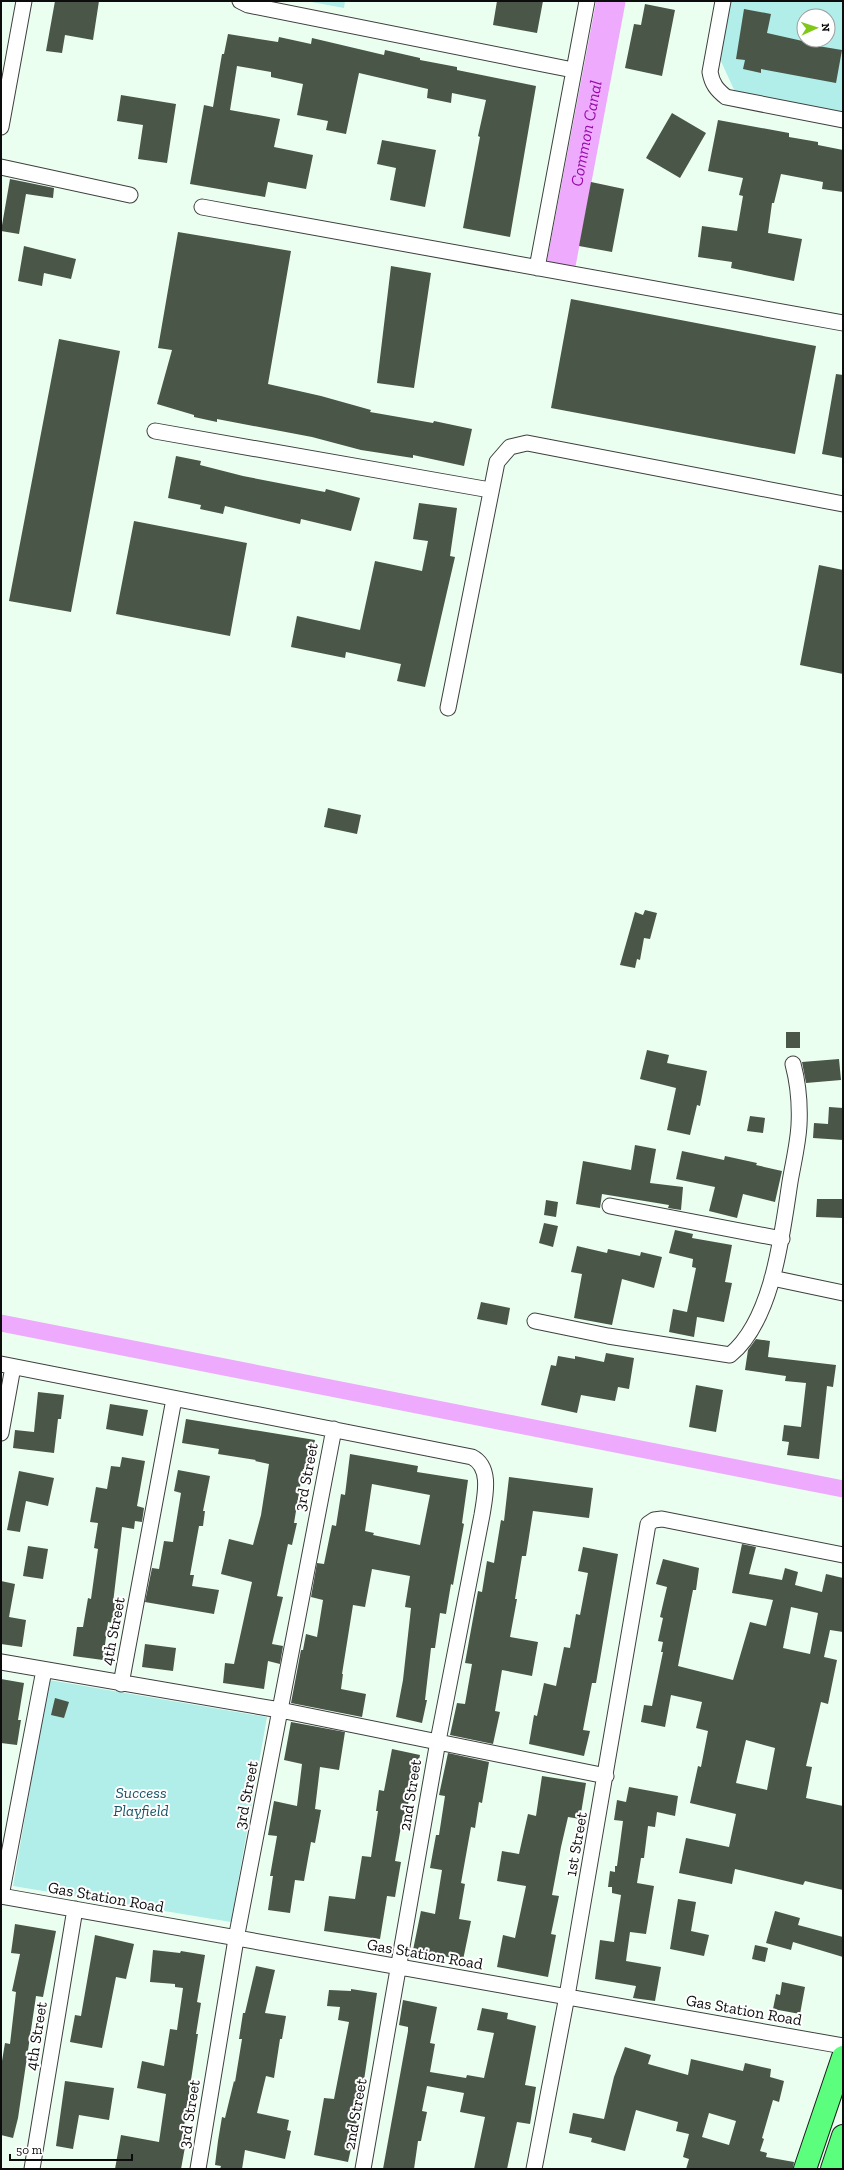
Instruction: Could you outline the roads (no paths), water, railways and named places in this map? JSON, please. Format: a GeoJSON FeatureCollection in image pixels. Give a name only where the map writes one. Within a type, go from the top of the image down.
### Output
{"type":"FeatureCollection","features":[{"type":"Feature","properties":{"kind":"main road"},"geometry":{"type":"LineString","coordinates":[[805,2169],[843,2057]]}},
{"type":"Feature","properties":{"kind":"main road"},"geometry":{"type":"LineString","coordinates":[[832,2169],[843,2136]]}},
{"type":"Feature","properties":{"kind":"street"},"geometry":{"type":"LineString","coordinates":[[1,127],[24,1]]}},
{"type":"Feature","properties":{"kind":"street"},"geometry":{"type":"LineString","coordinates":[[240,1],[248,5],[573,70]]}},
{"type":"Feature","properties":{"kind":"street"},"geometry":{"type":"LineString","coordinates":[[537,268],[587,1]]}},
{"type":"Feature","properties":{"kind":"street"},"geometry":{"type":"LineString","coordinates":[[723,1],[710,72],[717,90],[726,97],[843,120]]}},
{"type":"Feature","properties":{"kind":"street"},"geometry":{"type":"LineString","coordinates":[[1,167],[130,195]]}},
{"type":"Feature","properties":{"kind":"street"},"geometry":{"type":"LineString","coordinates":[[202,207],[843,324]]}},
{"type":"Feature","properties":{"kind":"street"},"geometry":{"type":"LineString","coordinates":[[155,431],[490,490]]}},
{"type":"Feature","properties":{"kind":"street"},"geometry":{"type":"LineString","coordinates":[[448,708],[490,490],[497,462],[510,447],[527,443],[843,504]]}},
{"type":"Feature","properties":{"kind":"street"},"geometry":{"type":"LineString","coordinates":[[535,1322],[608,1336],[730,1355],[742,1345],[755,1324],[772,1278],[782,1239],[799,1125],[796,1077],[793,1064]]}},
{"type":"Feature","properties":{"kind":"street"},"geometry":{"type":"LineString","coordinates":[[610,1206],[782,1239]]}},
{"type":"Feature","properties":{"kind":"street"},"geometry":{"type":"LineString","coordinates":[[772,1278],[843,1293]]}},
{"type":"Feature","properties":{"kind":"street"},"geometry":{"type":"LineString","coordinates":[[1,1433],[7,1365],[174,1399],[334,1429]]}},
{"type":"Feature","properties":{"kind":"street","name":"4th Street"},"geometry":{"type":"LineString","coordinates":[[1,1662],[121,1684],[174,1399]]}},
{"type":"Feature","properties":{"kind":"street","name":"2nd Street"},"geometry":{"type":"LineString","coordinates":[[334,1429],[472,1456],[479,1460],[483,1467],[486,1489],[438,1741],[363,2169]]}},
{"type":"Feature","properties":{"kind":"street","name":"3rd Street"},"geometry":{"type":"LineString","coordinates":[[198,2169],[236,1939],[334,1429]]}},
{"type":"Feature","properties":{"kind":"street","name":"1st Street"},"geometry":{"type":"LineString","coordinates":[[534,2169],[567,1996],[606,1776],[648,1524],[654,1520],[662,1520],[843,1555]]}},
{"type":"Feature","properties":{"kind":"street"},"geometry":{"type":"LineString","coordinates":[[1,1896],[44,1670]]}},
{"type":"Feature","properties":{"kind":"street"},"geometry":{"type":"LineString","coordinates":[[121,1684],[280,1710],[606,1776]]}},
{"type":"Feature","properties":{"kind":"street","name":"Gas Station Road"},"geometry":{"type":"LineString","coordinates":[[1,1896],[843,2046]]}},
{"type":"Feature","properties":{"kind":"street","name":"4th Street"},"geometry":{"type":"LineString","coordinates":[[32,2169],[75,1909]]}},
{"type":"Feature","properties":{"kind":"waterway","name":"Common Canal"},"geometry":{"type":"LineString","coordinates":[[561,265],[611,1]]}},
{"type":"Feature","properties":{"kind":"waterway"},"geometry":{"type":"LineString","coordinates":[[1,1323],[843,1489]]}},
{"type":"Feature","properties":{"kind":"park label","name":"Success Playfield"},"geometry":{"type":"Point","coordinates":[141,1801]}}]}
